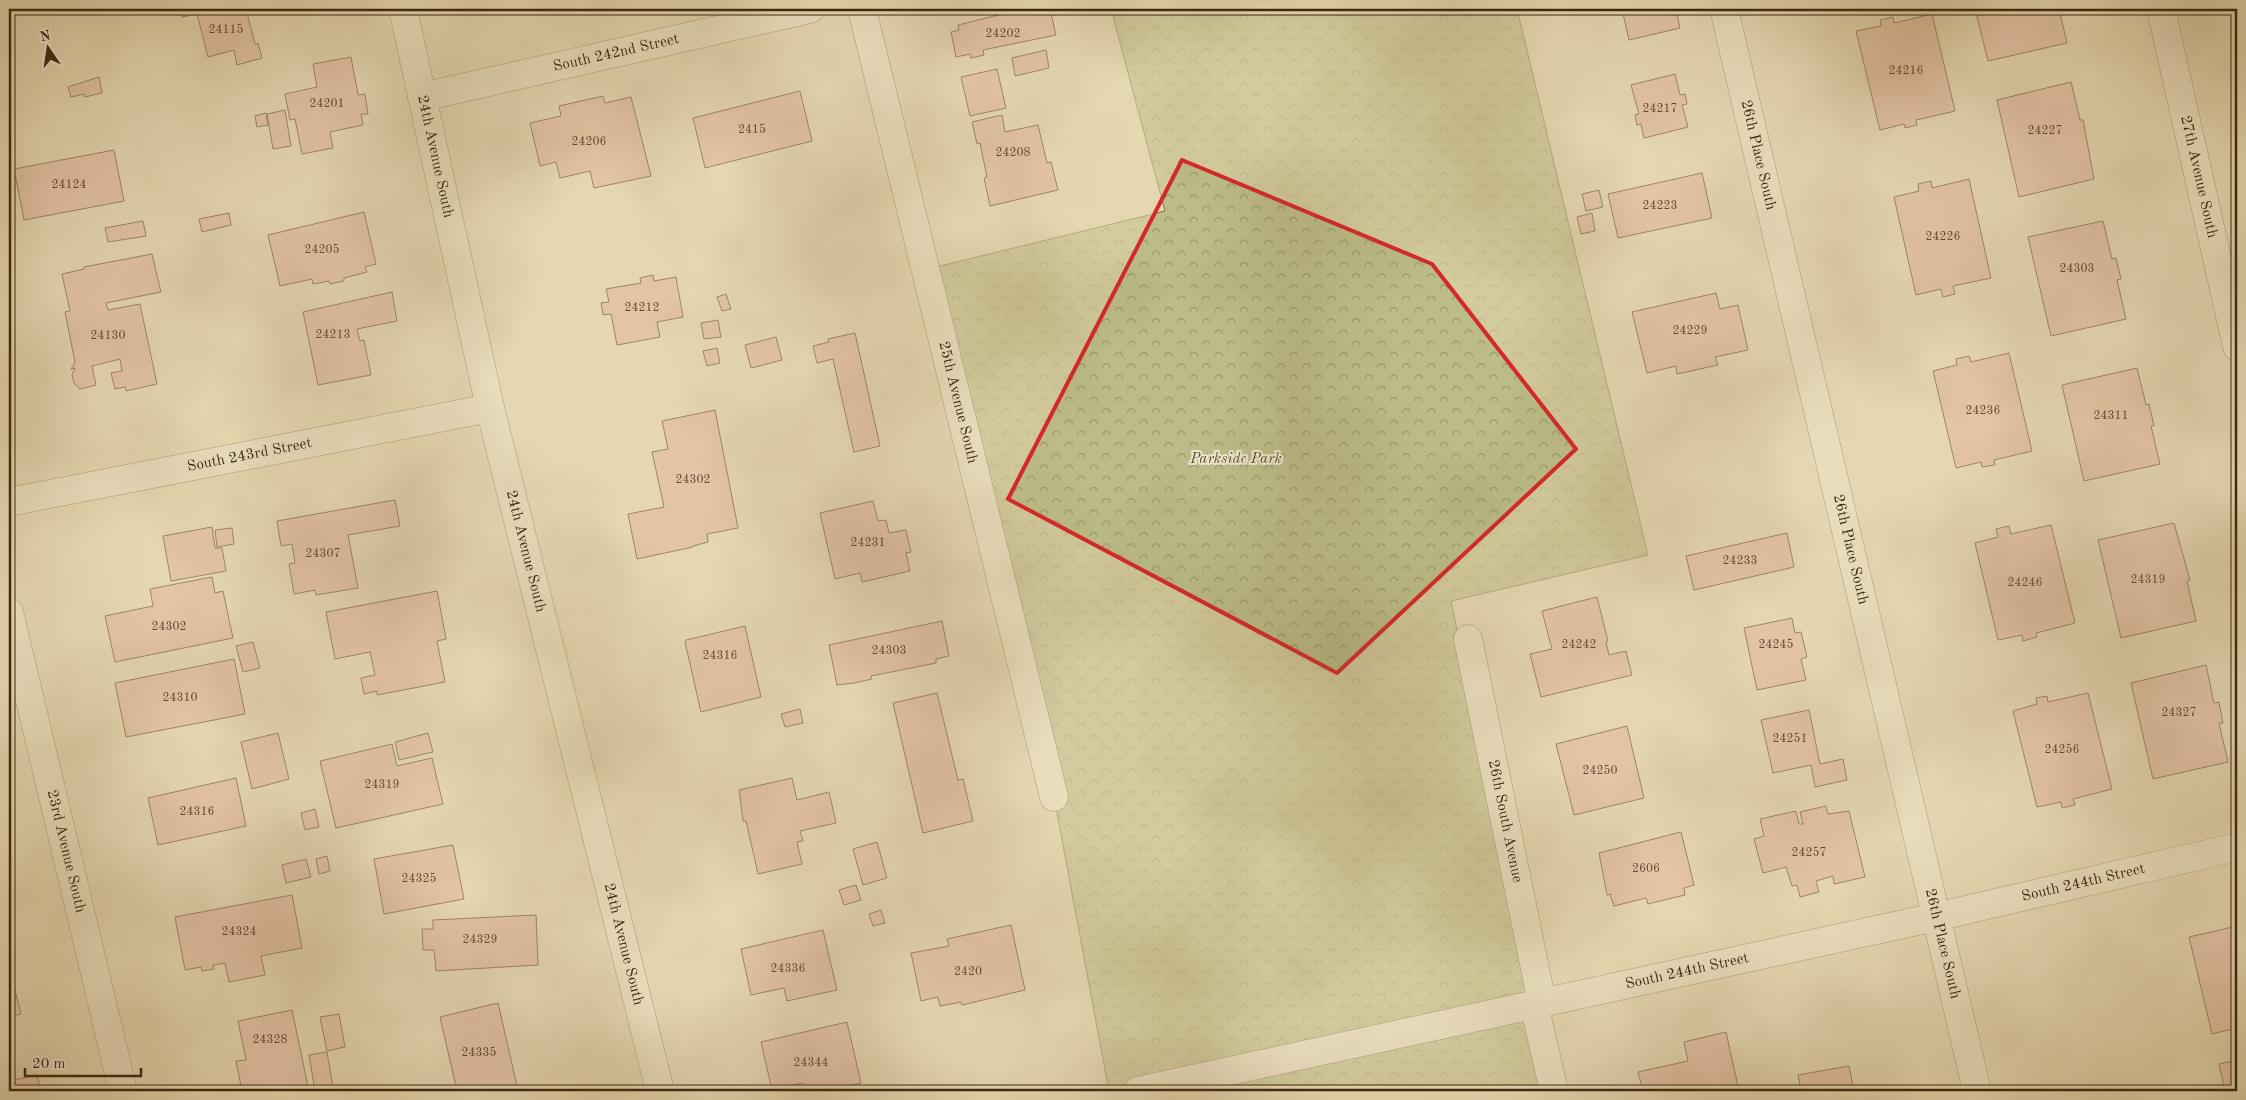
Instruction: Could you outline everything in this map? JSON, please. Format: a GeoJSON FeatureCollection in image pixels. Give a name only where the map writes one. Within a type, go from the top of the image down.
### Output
{"type":"FeatureCollection","features":[{"type":"Feature","properties":{"kind":"street","name":"24th Avenue South"},"geometry":{"type":"LineString","coordinates":[[403,9],[490,408],[660,1091]]}},
{"type":"Feature","properties":{"kind":"street","name":"South 242nd Street"},"geometry":{"type":"LineString","coordinates":[[422,97],[810,9]]}},
{"type":"Feature","properties":{"kind":"street","name":"25th Avenue South"},"geometry":{"type":"LineString","coordinates":[[862,9],[1054,797]]}},
{"type":"Feature","properties":{"kind":"street","name":"26th Place South"},"geometry":{"type":"LineString","coordinates":[[1724,9],[1977,1091]]}},
{"type":"Feature","properties":{"kind":"street","name":"27th Avenue South"},"geometry":{"type":"LineString","coordinates":[[2161,9],[2237,347]]}},
{"type":"Feature","properties":{"kind":"street","name":"South 243rd Street"},"geometry":{"type":"LineString","coordinates":[[9,502],[490,408]]}},
{"type":"Feature","properties":{"kind":"street","name":"23rd Avenue South"},"geometry":{"type":"LineString","coordinates":[[9,612],[123,1091]]}},
{"type":"Feature","properties":{"kind":"street","name":"26th South Avenue"},"geometry":{"type":"LineString","coordinates":[[1468,639],[1554,1091]]}},
{"type":"Feature","properties":{"kind":"street","name":"South 244th Street"},"geometry":{"type":"LineString","coordinates":[[1138,1091],[1936,918],[2237,848]]}},
{"type":"Feature","properties":{"kind":"highlighted area"},"geometry":{"type":"Polygon","coordinates":[[[1182,160],[1432,264],[1576,449],[1337,673],[1008,499],[1182,160]]]}},
{"type":"Feature","properties":{"kind":"green space","name":"Parkside Park"},"geometry":{"type":"Polygon","coordinates":[[[1111,9],[1517,9],[1648,555],[1451,601],[1534,1004],[1556,1091],[1109,1091],[1054,797],[924,270],[1165,211],[1111,9]]]}},
{"type":"Feature","properties":{"kind":"building"},"geometry":{"type":"Polygon","coordinates":[[[181,9],[246,9],[255,44],[258,43],[262,58],[237,65],[234,50],[208,57],[197,14],[182,17],[181,9]]]}},
{"type":"Feature","properties":{"kind":"building"},"geometry":{"type":"Polygon","coordinates":[[[1022,9],[1050,9],[1056,35],[983,50],[984,55],[971,58],[970,54],[956,57],[951,32],[959,30],[958,25],[1022,9]]]}},
{"type":"Feature","properties":{"kind":"building"},"geometry":{"type":"Polygon","coordinates":[[[1622,9],[1676,9],[1680,28],[1629,40],[1622,9]]]}},
{"type":"Feature","properties":{"kind":"building"},"geometry":{"type":"Polygon","coordinates":[[[1975,9],[2059,9],[2067,43],[1988,61],[1975,9]]]}},
{"type":"Feature","properties":{"kind":"building"},"geometry":{"type":"Polygon","coordinates":[[[1932,14],[1955,111],[1916,120],[1917,125],[1905,128],[1904,124],[1880,130],[1856,31],[1881,26],[1880,20],[1893,17],[1894,23],[1932,14]]]}},
{"type":"Feature","properties":{"kind":"building"},"geometry":{"type":"Polygon","coordinates":[[[1046,50],[1049,68],[1015,76],[1012,58],[1046,50]]]}},
{"type":"Feature","properties":{"kind":"building"},"geometry":{"type":"Polygon","coordinates":[[[351,57],[358,95],[365,94],[368,114],[361,114],[363,125],[330,132],[333,148],[302,154],[295,119],[290,120],[285,94],[317,87],[313,64],[351,57]]]}},
{"type":"Feature","properties":{"kind":"building"},"geometry":{"type":"Polygon","coordinates":[[[997,69],[1006,108],[970,116],[961,77],[997,69]]]}},
{"type":"Feature","properties":{"kind":"building"},"geometry":{"type":"Polygon","coordinates":[[[1675,74],[1680,95],[1685,94],[1687,104],[1682,105],[1688,127],[1644,138],[1641,124],[1637,125],[1635,115],[1639,114],[1631,85],[1675,74]]]}},
{"type":"Feature","properties":{"kind":"building"},"geometry":{"type":"Polygon","coordinates":[[[99,77],[102,93],[85,97],[84,94],[71,97],[68,87],[99,77]]]}},
{"type":"Feature","properties":{"kind":"building"},"geometry":{"type":"Polygon","coordinates":[[[2071,82],[2080,120],[2083,120],[2094,179],[2019,197],[1997,100],[2071,82]]]}},
{"type":"Feature","properties":{"kind":"building"},"geometry":{"type":"Polygon","coordinates":[[[800,91],[812,141],[705,168],[693,118],[800,91]]]}},
{"type":"Feature","properties":{"kind":"building"},"geometry":{"type":"Polygon","coordinates":[[[603,96],[605,103],[631,97],[651,176],[594,188],[590,171],[560,178],[556,162],[540,166],[530,123],[561,116],[559,106],[603,96]]]}},
{"type":"Feature","properties":{"kind":"building"},"geometry":{"type":"Polygon","coordinates":[[[285,110],[291,146],[273,149],[267,114],[285,110]]]}},
{"type":"Feature","properties":{"kind":"building"},"geometry":{"type":"Polygon","coordinates":[[[266,113],[268,125],[257,127],[255,116],[266,113]]]}},
{"type":"Feature","properties":{"kind":"building"},"geometry":{"type":"Polygon","coordinates":[[[1002,115],[1005,132],[1038,125],[1047,163],[1051,162],[1058,190],[990,206],[984,178],[987,177],[980,143],[977,144],[972,122],[1002,115]]]}},
{"type":"Feature","properties":{"kind":"building"},"geometry":{"type":"Polygon","coordinates":[[[114,150],[124,201],[24,220],[14,169],[114,150]]]}},
{"type":"Feature","properties":{"kind":"building"},"geometry":{"type":"Polygon","coordinates":[[[1702,173],[1712,218],[1618,238],[1608,194],[1702,173]]]}},
{"type":"Feature","properties":{"kind":"building"},"geometry":{"type":"Polygon","coordinates":[[[1969,179],[1991,278],[1953,286],[1955,294],[1943,297],[1941,289],[1916,295],[1894,197],[1919,191],[1918,184],[1931,181],[1932,188],[1969,179]]]}},
{"type":"Feature","properties":{"kind":"building"},"geometry":{"type":"Polygon","coordinates":[[[1599,190],[1603,207],[1586,211],[1582,194],[1599,190]]]}},
{"type":"Feature","properties":{"kind":"building"},"geometry":{"type":"Polygon","coordinates":[[[364,212],[376,264],[365,267],[367,272],[330,284],[329,281],[313,284],[312,279],[280,286],[268,235],[364,212]]]}},
{"type":"Feature","properties":{"kind":"building"},"geometry":{"type":"Polygon","coordinates":[[[229,213],[231,225],[202,232],[199,219],[229,213]]]}},
{"type":"Feature","properties":{"kind":"building"},"geometry":{"type":"Polygon","coordinates":[[[1592,213],[1595,231],[1581,234],[1577,217],[1592,213]]]}},
{"type":"Feature","properties":{"kind":"building"},"geometry":{"type":"Polygon","coordinates":[[[143,221],[146,236],[108,242],[105,228],[143,221]]]}},
{"type":"Feature","properties":{"kind":"building"},"geometry":{"type":"Polygon","coordinates":[[[2103,221],[2112,259],[2116,258],[2121,279],[2117,280],[2126,319],[2051,336],[2028,237],[2103,221]]]}},
{"type":"Feature","properties":{"kind":"building"},"geometry":{"type":"Polygon","coordinates":[[[152,254],[161,292],[106,303],[108,310],[140,304],[157,384],[126,391],[125,387],[115,389],[111,373],[122,371],[120,359],[92,366],[96,385],[80,389],[74,383],[72,375],[75,368],[71,369],[75,362],[65,312],[70,311],[62,274],[84,269],[84,267],[152,254]]]}},
{"type":"Feature","properties":{"kind":"building"},"geometry":{"type":"Polygon","coordinates":[[[653,275],[654,281],[676,277],[683,317],[657,322],[660,337],[617,345],[611,314],[603,315],[601,303],[609,302],[606,289],[641,283],[640,278],[653,275]]]}},
{"type":"Feature","properties":{"kind":"building"},"geometry":{"type":"Polygon","coordinates":[[[392,292],[397,321],[357,329],[360,341],[364,340],[371,375],[318,385],[303,312],[392,292]]]}},
{"type":"Feature","properties":{"kind":"building"},"geometry":{"type":"Polygon","coordinates":[[[1716,293],[1720,309],[1738,305],[1748,350],[1715,357],[1718,365],[1677,374],[1676,366],[1647,373],[1632,312],[1716,293]]]}},
{"type":"Feature","properties":{"kind":"building"},"geometry":{"type":"Polygon","coordinates":[[[726,294],[731,309],[722,311],[717,297],[726,294]]]}},
{"type":"Feature","properties":{"kind":"building"},"geometry":{"type":"Polygon","coordinates":[[[718,320],[721,337],[704,339],[701,323],[718,320]]]}},
{"type":"Feature","properties":{"kind":"building"},"geometry":{"type":"Polygon","coordinates":[[[855,333],[880,446],[854,452],[833,359],[817,363],[813,346],[829,342],[828,339],[855,333]]]}},
{"type":"Feature","properties":{"kind":"building"},"geometry":{"type":"Polygon","coordinates":[[[776,337],[782,360],[751,368],[745,345],[776,337]]]}},
{"type":"Feature","properties":{"kind":"building"},"geometry":{"type":"Polygon","coordinates":[[[717,348],[720,363],[707,366],[703,351],[717,348]]]}},
{"type":"Feature","properties":{"kind":"building"},"geometry":{"type":"Polygon","coordinates":[[[2009,353],[2032,451],[1994,460],[1995,465],[1982,467],[1981,462],[1956,468],[1933,371],[1957,365],[1956,359],[1969,356],[1971,362],[2009,353]]]}},
{"type":"Feature","properties":{"kind":"building"},"geometry":{"type":"Polygon","coordinates":[[[2137,368],[2146,405],[2149,404],[2154,426],[2151,426],[2160,464],[2084,481],[2062,385],[2137,368]]]}},
{"type":"Feature","properties":{"kind":"building"},"geometry":{"type":"Polygon","coordinates":[[[715,410],[738,528],[707,534],[708,542],[693,547],[637,559],[628,514],[664,507],[652,452],[668,449],[662,421],[715,410]]]}},
{"type":"Feature","properties":{"kind":"building"},"geometry":{"type":"Polygon","coordinates":[[[395,500],[400,526],[348,535],[358,588],[316,595],[315,590],[294,594],[289,564],[295,563],[292,544],[281,546],[277,521],[395,500]]]}},
{"type":"Feature","properties":{"kind":"building"},"geometry":{"type":"Polygon","coordinates":[[[873,501],[878,521],[886,520],[889,533],[906,530],[911,552],[906,553],[910,571],[862,582],[860,573],[835,579],[820,513],[873,501]]]}},
{"type":"Feature","properties":{"kind":"building"},"geometry":{"type":"Polygon","coordinates":[[[2174,523],[2190,580],[2187,581],[2196,621],[2121,638],[2098,540],[2174,523]]]}},
{"type":"Feature","properties":{"kind":"building"},"geometry":{"type":"Polygon","coordinates":[[[2051,525],[2075,623],[2036,633],[2037,637],[2023,641],[2022,635],[1998,640],[1975,543],[1998,537],[1996,529],[2009,526],[2011,534],[2051,525]]]}},
{"type":"Feature","properties":{"kind":"building"},"geometry":{"type":"Polygon","coordinates":[[[212,527],[215,548],[222,548],[226,571],[171,581],[163,536],[212,527]]]}},
{"type":"Feature","properties":{"kind":"building"},"geometry":{"type":"Polygon","coordinates":[[[232,528],[234,544],[217,547],[215,530],[232,528]]]}},
{"type":"Feature","properties":{"kind":"building"},"geometry":{"type":"Polygon","coordinates":[[[1787,533],[1794,567],[1694,590],[1686,556],[1787,533]]]}},
{"type":"Feature","properties":{"kind":"building"},"geometry":{"type":"Polygon","coordinates":[[[212,577],[215,593],[223,591],[233,638],[115,662],[105,616],[153,606],[150,589],[212,577]]]}},
{"type":"Feature","properties":{"kind":"building"},"geometry":{"type":"Polygon","coordinates":[[[437,591],[446,639],[437,641],[445,682],[377,695],[377,691],[364,694],[361,678],[375,675],[370,652],[335,659],[326,612],[437,591]]]}},
{"type":"Feature","properties":{"kind":"building"},"geometry":{"type":"Polygon","coordinates":[[[1597,597],[1608,641],[1606,642],[1609,655],[1626,651],[1632,675],[1541,697],[1530,654],[1552,649],[1542,611],[1597,597]]]}},
{"type":"Feature","properties":{"kind":"building"},"geometry":{"type":"Polygon","coordinates":[[[1792,618],[1795,633],[1801,632],[1807,657],[1801,659],[1806,680],[1757,690],[1744,628],[1792,618]]]}},
{"type":"Feature","properties":{"kind":"building"},"geometry":{"type":"Polygon","coordinates":[[[942,621],[949,656],[936,659],[936,663],[871,676],[872,679],[854,683],[837,685],[829,645],[942,621]]]}},
{"type":"Feature","properties":{"kind":"building"},"geometry":{"type":"Polygon","coordinates":[[[745,626],[761,697],[701,712],[686,640],[745,626]]]}},
{"type":"Feature","properties":{"kind":"building"},"geometry":{"type":"Polygon","coordinates":[[[253,642],[260,668],[243,672],[236,646],[253,642]]]}},
{"type":"Feature","properties":{"kind":"building"},"geometry":{"type":"Polygon","coordinates":[[[234,659],[245,714],[126,737],[115,683],[234,659]]]}},
{"type":"Feature","properties":{"kind":"building"},"geometry":{"type":"Polygon","coordinates":[[[2206,665],[2214,703],[2219,702],[2223,723],[2219,723],[2228,762],[2153,779],[2131,683],[2206,665]]]}},
{"type":"Feature","properties":{"kind":"building"},"geometry":{"type":"Polygon","coordinates":[[[937,693],[958,780],[963,779],[973,821],[923,833],[893,703],[937,693]]]}},
{"type":"Feature","properties":{"kind":"building"},"geometry":{"type":"Polygon","coordinates":[[[2088,693],[2112,789],[2073,799],[2075,805],[2062,808],[2061,802],[2037,807],[2013,711],[2037,704],[2036,698],[2047,696],[2048,702],[2088,693]]]}},
{"type":"Feature","properties":{"kind":"building"},"geometry":{"type":"Polygon","coordinates":[[[800,709],[803,723],[785,727],[781,714],[800,709]]]}},
{"type":"Feature","properties":{"kind":"building"},"geometry":{"type":"Polygon","coordinates":[[[1809,710],[1820,764],[1843,759],[1847,780],[1815,787],[1811,765],[1773,773],[1761,720],[1809,710]]]}},
{"type":"Feature","properties":{"kind":"building"},"geometry":{"type":"Polygon","coordinates":[[[1627,726],[1644,798],[1574,815],[1556,744],[1627,726]]]}},
{"type":"Feature","properties":{"kind":"building"},"geometry":{"type":"Polygon","coordinates":[[[278,733],[289,779],[252,789],[241,742],[278,733]]]}},
{"type":"Feature","properties":{"kind":"building"},"geometry":{"type":"Polygon","coordinates":[[[428,733],[433,752],[399,760],[395,742],[428,733]]]}},
{"type":"Feature","properties":{"kind":"building"},"geometry":{"type":"Polygon","coordinates":[[[392,744],[397,766],[432,758],[443,804],[336,828],[320,761],[392,744]]]}},
{"type":"Feature","properties":{"kind":"building"},"geometry":{"type":"Polygon","coordinates":[[[236,778],[246,826],[158,845],[148,798],[236,778]]]}},
{"type":"Feature","properties":{"kind":"building"},"geometry":{"type":"Polygon","coordinates":[[[792,778],[797,800],[829,792],[836,823],[800,831],[803,841],[797,842],[802,864],[758,874],[746,821],[743,821],[739,790],[792,778]]]}},
{"type":"Feature","properties":{"kind":"building"},"geometry":{"type":"Polygon","coordinates":[[[1826,806],[1828,814],[1849,811],[1865,877],[1834,884],[1833,876],[1816,881],[1819,892],[1800,897],[1797,885],[1792,886],[1786,867],[1763,873],[1754,839],[1764,836],[1760,819],[1796,811],[1799,824],[1803,824],[1800,812],[1826,806]]]}},
{"type":"Feature","properties":{"kind":"building"},"geometry":{"type":"Polygon","coordinates":[[[315,809],[319,827],[305,830],[301,813],[315,809]]]}},
{"type":"Feature","properties":{"kind":"building"},"geometry":{"type":"Polygon","coordinates":[[[1681,832],[1694,885],[1684,888],[1685,895],[1648,904],[1646,898],[1614,906],[1610,894],[1607,895],[1599,853],[1681,832]]]}},
{"type":"Feature","properties":{"kind":"building"},"geometry":{"type":"Polygon","coordinates":[[[877,842],[887,878],[863,885],[853,849],[877,842]]]}},
{"type":"Feature","properties":{"kind":"building"},"geometry":{"type":"Polygon","coordinates":[[[453,845],[464,899],[384,914],[374,859],[453,845]]]}},
{"type":"Feature","properties":{"kind":"building"},"geometry":{"type":"Polygon","coordinates":[[[327,856],[330,871],[319,874],[316,859],[327,856]]]}},
{"type":"Feature","properties":{"kind":"building"},"geometry":{"type":"Polygon","coordinates":[[[306,859],[311,877],[286,883],[282,865],[306,859]]]}},
{"type":"Feature","properties":{"kind":"building"},"geometry":{"type":"Polygon","coordinates":[[[856,885],[861,900],[844,905],[839,890],[856,885]]]}},
{"type":"Feature","properties":{"kind":"building"},"geometry":{"type":"Polygon","coordinates":[[[292,895],[302,948],[261,956],[265,975],[229,982],[225,963],[213,965],[214,969],[202,971],[201,967],[185,970],[175,917],[292,895]]]}},
{"type":"Feature","properties":{"kind":"building"},"geometry":{"type":"Polygon","coordinates":[[[881,910],[885,923],[873,926],[869,914],[881,910]]]}},
{"type":"Feature","properties":{"kind":"building"},"geometry":{"type":"Polygon","coordinates":[[[536,915],[538,965],[436,971],[434,950],[423,950],[422,929],[433,929],[433,920],[536,915]]]}},
{"type":"Feature","properties":{"kind":"building"},"geometry":{"type":"Polygon","coordinates":[[[1011,925],[1025,990],[962,1005],[961,1002],[940,1006],[938,997],[921,1001],[911,953],[949,946],[947,939],[1011,925]]]}},
{"type":"Feature","properties":{"kind":"building"},"geometry":{"type":"Polygon","coordinates":[[[2237,926],[2237,1028],[2212,1034],[2189,937],[2237,926]]]}},
{"type":"Feature","properties":{"kind":"building"},"geometry":{"type":"Polygon","coordinates":[[[823,930],[837,990],[787,1001],[784,988],[751,995],[741,949],[823,930]]]}},
{"type":"Feature","properties":{"kind":"building"},"geometry":{"type":"Polygon","coordinates":[[[11,974],[21,1014],[9,1017],[9,975],[11,974]]]}},
{"type":"Feature","properties":{"kind":"building"},"geometry":{"type":"Polygon","coordinates":[[[498,1003],[518,1090],[457,1091],[440,1017],[498,1003]]]}},
{"type":"Feature","properties":{"kind":"building"},"geometry":{"type":"Polygon","coordinates":[[[292,1010],[309,1091],[242,1091],[236,1061],[246,1060],[238,1021],[292,1010]]]}},
{"type":"Feature","properties":{"kind":"building"},"geometry":{"type":"Polygon","coordinates":[[[339,1014],[345,1047],[327,1051],[320,1017],[339,1014]]]}},
{"type":"Feature","properties":{"kind":"building"},"geometry":{"type":"Polygon","coordinates":[[[847,1022],[861,1083],[827,1091],[804,1091],[802,1083],[772,1090],[761,1042],[847,1022]]]}},
{"type":"Feature","properties":{"kind":"building"},"geometry":{"type":"Polygon","coordinates":[[[1726,1032],[1739,1091],[1643,1091],[1638,1072],[1688,1061],[1684,1042],[1726,1032]]]}},
{"type":"Feature","properties":{"kind":"building"},"geometry":{"type":"Polygon","coordinates":[[[327,1052],[333,1087],[315,1091],[309,1055],[327,1052]]]}},
{"type":"Feature","properties":{"kind":"building"},"geometry":{"type":"Polygon","coordinates":[[[2237,1060],[2237,1091],[2225,1091],[2219,1064],[2237,1060]]]}},
{"type":"Feature","properties":{"kind":"building"},"geometry":{"type":"Polygon","coordinates":[[[1849,1066],[1854,1091],[1801,1091],[1798,1075],[1849,1066]]]}},
{"type":"Feature","properties":{"kind":"building"},"geometry":{"type":"Polygon","coordinates":[[[37,1075],[41,1091],[9,1091],[9,1081],[37,1075]]]}}]}
